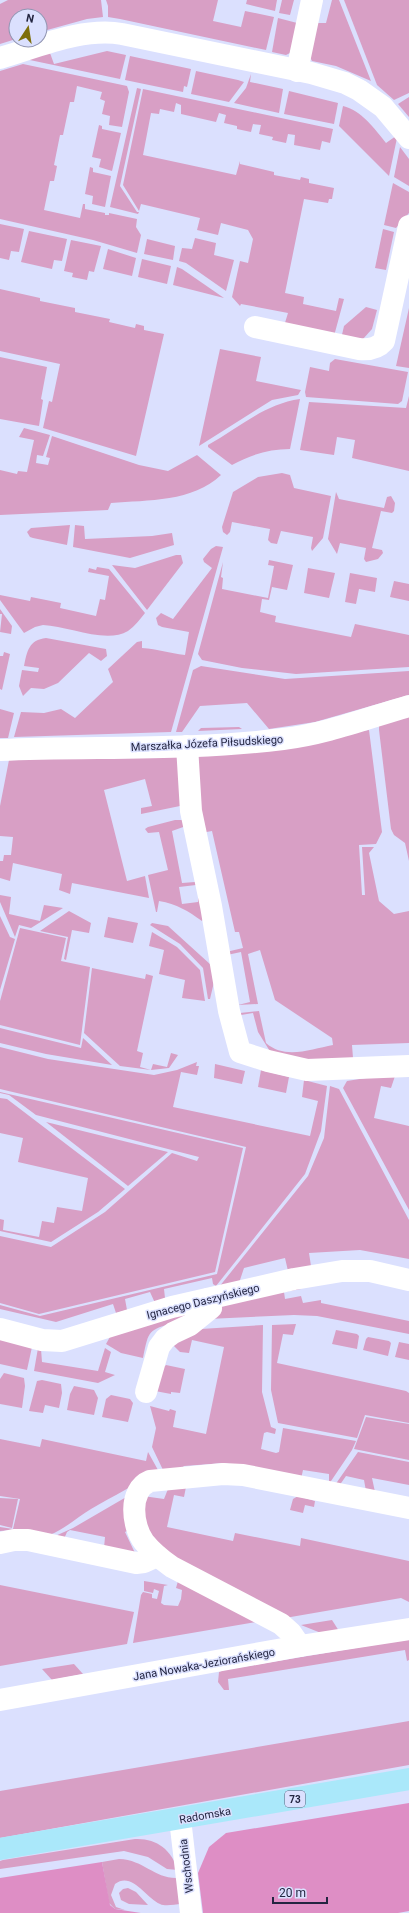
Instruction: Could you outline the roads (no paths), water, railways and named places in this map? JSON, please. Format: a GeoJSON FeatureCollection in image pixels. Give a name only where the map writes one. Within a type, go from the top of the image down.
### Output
{"type":"FeatureCollection","features":[{"type":"Feature","properties":{"kind":"main road","name":"Radomska"},"geometry":{"type":"LineString","coordinates":[[0,1849],[409,1779]]}},
{"type":"Feature","properties":{"kind":"street"},"geometry":{"type":"LineString","coordinates":[[297,70],[312,0]]}},
{"type":"Feature","properties":{"kind":"street"},"geometry":{"type":"LineString","coordinates":[[0,58],[81,34],[107,32],[297,70],[329,78],[359,90],[383,107],[409,138]]}},
{"type":"Feature","properties":{"kind":"street"},"geometry":{"type":"LineString","coordinates":[[255,327],[359,349],[380,346],[384,342],[409,226]]}},
{"type":"Feature","properties":{"kind":"street","name":"Marszałka Józefa Piłsudskiego"},"geometry":{"type":"LineString","coordinates":[[0,750],[187,746],[283,739],[312,734],[409,706]]}},
{"type":"Feature","properties":{"kind":"street"},"geometry":{"type":"LineString","coordinates":[[187,746],[191,811],[229,1011],[240,1052],[268,1061],[307,1070],[409,1066]]}},
{"type":"Feature","properties":{"kind":"street","name":"Ignacego Daszyńskiego"},"geometry":{"type":"LineString","coordinates":[[0,1329],[42,1340],[62,1341],[172,1307],[294,1278],[342,1270],[370,1271],[409,1280]]}},
{"type":"Feature","properties":{"kind":"street"},"geometry":{"type":"LineString","coordinates":[[146,1392],[159,1347],[169,1336],[190,1326],[211,1308],[208,1299]]}},
{"type":"Feature","properties":{"kind":"street"},"geometry":{"type":"LineString","coordinates":[[300,1646],[281,1624],[172,1567],[157,1556],[144,1542],[139,1533],[134,1509],[137,1494],[141,1487],[150,1480],[223,1474],[243,1475],[409,1508]]}},
{"type":"Feature","properties":{"kind":"street"},"geometry":{"type":"LineString","coordinates":[[0,1543],[14,1540],[28,1540],[136,1562],[144,1562],[157,1556]]}},
{"type":"Feature","properties":{"kind":"street","name":"Jana Nowaka-Jeziorańskiego"},"geometry":{"type":"LineString","coordinates":[[0,1700],[300,1646],[409,1629]]}},
{"type":"Feature","properties":{"kind":"street","name":"Wschodnia"},"geometry":{"type":"LineString","coordinates":[[180,1819],[191,1913]]}}]}
